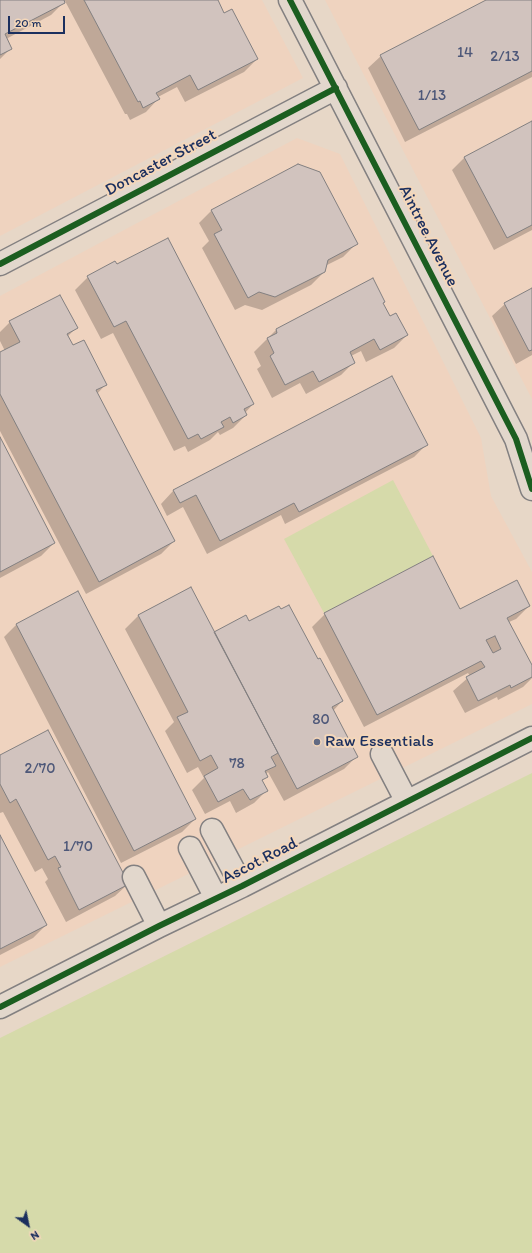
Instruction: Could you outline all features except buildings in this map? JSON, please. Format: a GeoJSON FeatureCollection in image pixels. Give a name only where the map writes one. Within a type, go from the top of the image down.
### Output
{"type":"FeatureCollection","features":[{"type":"Feature","properties":{"kind":"street","name":"Aintree Avenue"},"geometry":{"type":"LineString","coordinates":[[290,0],[516,439],[532,489]]}},
{"type":"Feature","properties":{"kind":"street","name":"Doncaster Street"},"geometry":{"type":"LineString","coordinates":[[0,264],[336,88]]}},
{"type":"Feature","properties":{"kind":"street","name":"Aintree Avenue"},"geometry":{"type":"LineString","coordinates":[[516,439],[532,457]]}},
{"type":"Feature","properties":{"kind":"street","name":"Ascot Road"},"geometry":{"type":"LineString","coordinates":[[0,1007],[159,926],[242,886],[532,738]]}},
{"type":"Feature","properties":{"kind":"street"},"geometry":{"type":"LineString","coordinates":[[382,754],[407,802]]}},
{"type":"Feature","properties":{"kind":"street"},"geometry":{"type":"LineString","coordinates":[[212,830],[242,886]]}},
{"type":"Feature","properties":{"kind":"street"},"geometry":{"type":"LineString","coordinates":[[190,848],[216,898]]}},
{"type":"Feature","properties":{"kind":"street"},"geometry":{"type":"LineString","coordinates":[[134,877],[159,926]]}},
{"type":"Feature","properties":{"kind":"shaded area"},"geometry":{"type":"Polygon","coordinates":[[[0,0],[262,0],[303,78],[0,236],[0,0]]]}},
{"type":"Feature","properties":{"kind":"shaded area"},"geometry":{"type":"Polygon","coordinates":[[[325,0],[532,0],[532,399],[325,0]]]}},
{"type":"Feature","properties":{"kind":"shaded area"},"geometry":{"type":"Polygon","coordinates":[[[297,138],[340,154],[481,438],[491,496],[532,572],[532,704],[0,967],[0,296],[297,138]]]}},
{"type":"Feature","properties":{"kind":"green space"},"geometry":{"type":"Polygon","coordinates":[[[393,480],[433,556],[324,613],[284,539],[393,480]]]}},
{"type":"Feature","properties":{"kind":"green space"},"geometry":{"type":"Polygon","coordinates":[[[532,773],[532,1253],[0,1253],[0,1038],[532,773]]]}},
{"type":"Feature","properties":{"kind":"cycle path"},"geometry":{"type":"LineString","coordinates":[[290,0],[516,439],[532,489]]}},
{"type":"Feature","properties":{"kind":"cycle path"},"geometry":{"type":"LineString","coordinates":[[0,264],[336,88]]}},
{"type":"Feature","properties":{"kind":"cycle path"},"geometry":{"type":"LineString","coordinates":[[0,1007],[159,926],[242,886],[532,738]]}},
{"type":"Feature","properties":{"kind":"place","name":"Raw Essentials"},"geometry":{"type":"Point","coordinates":[317,742]}}]}
